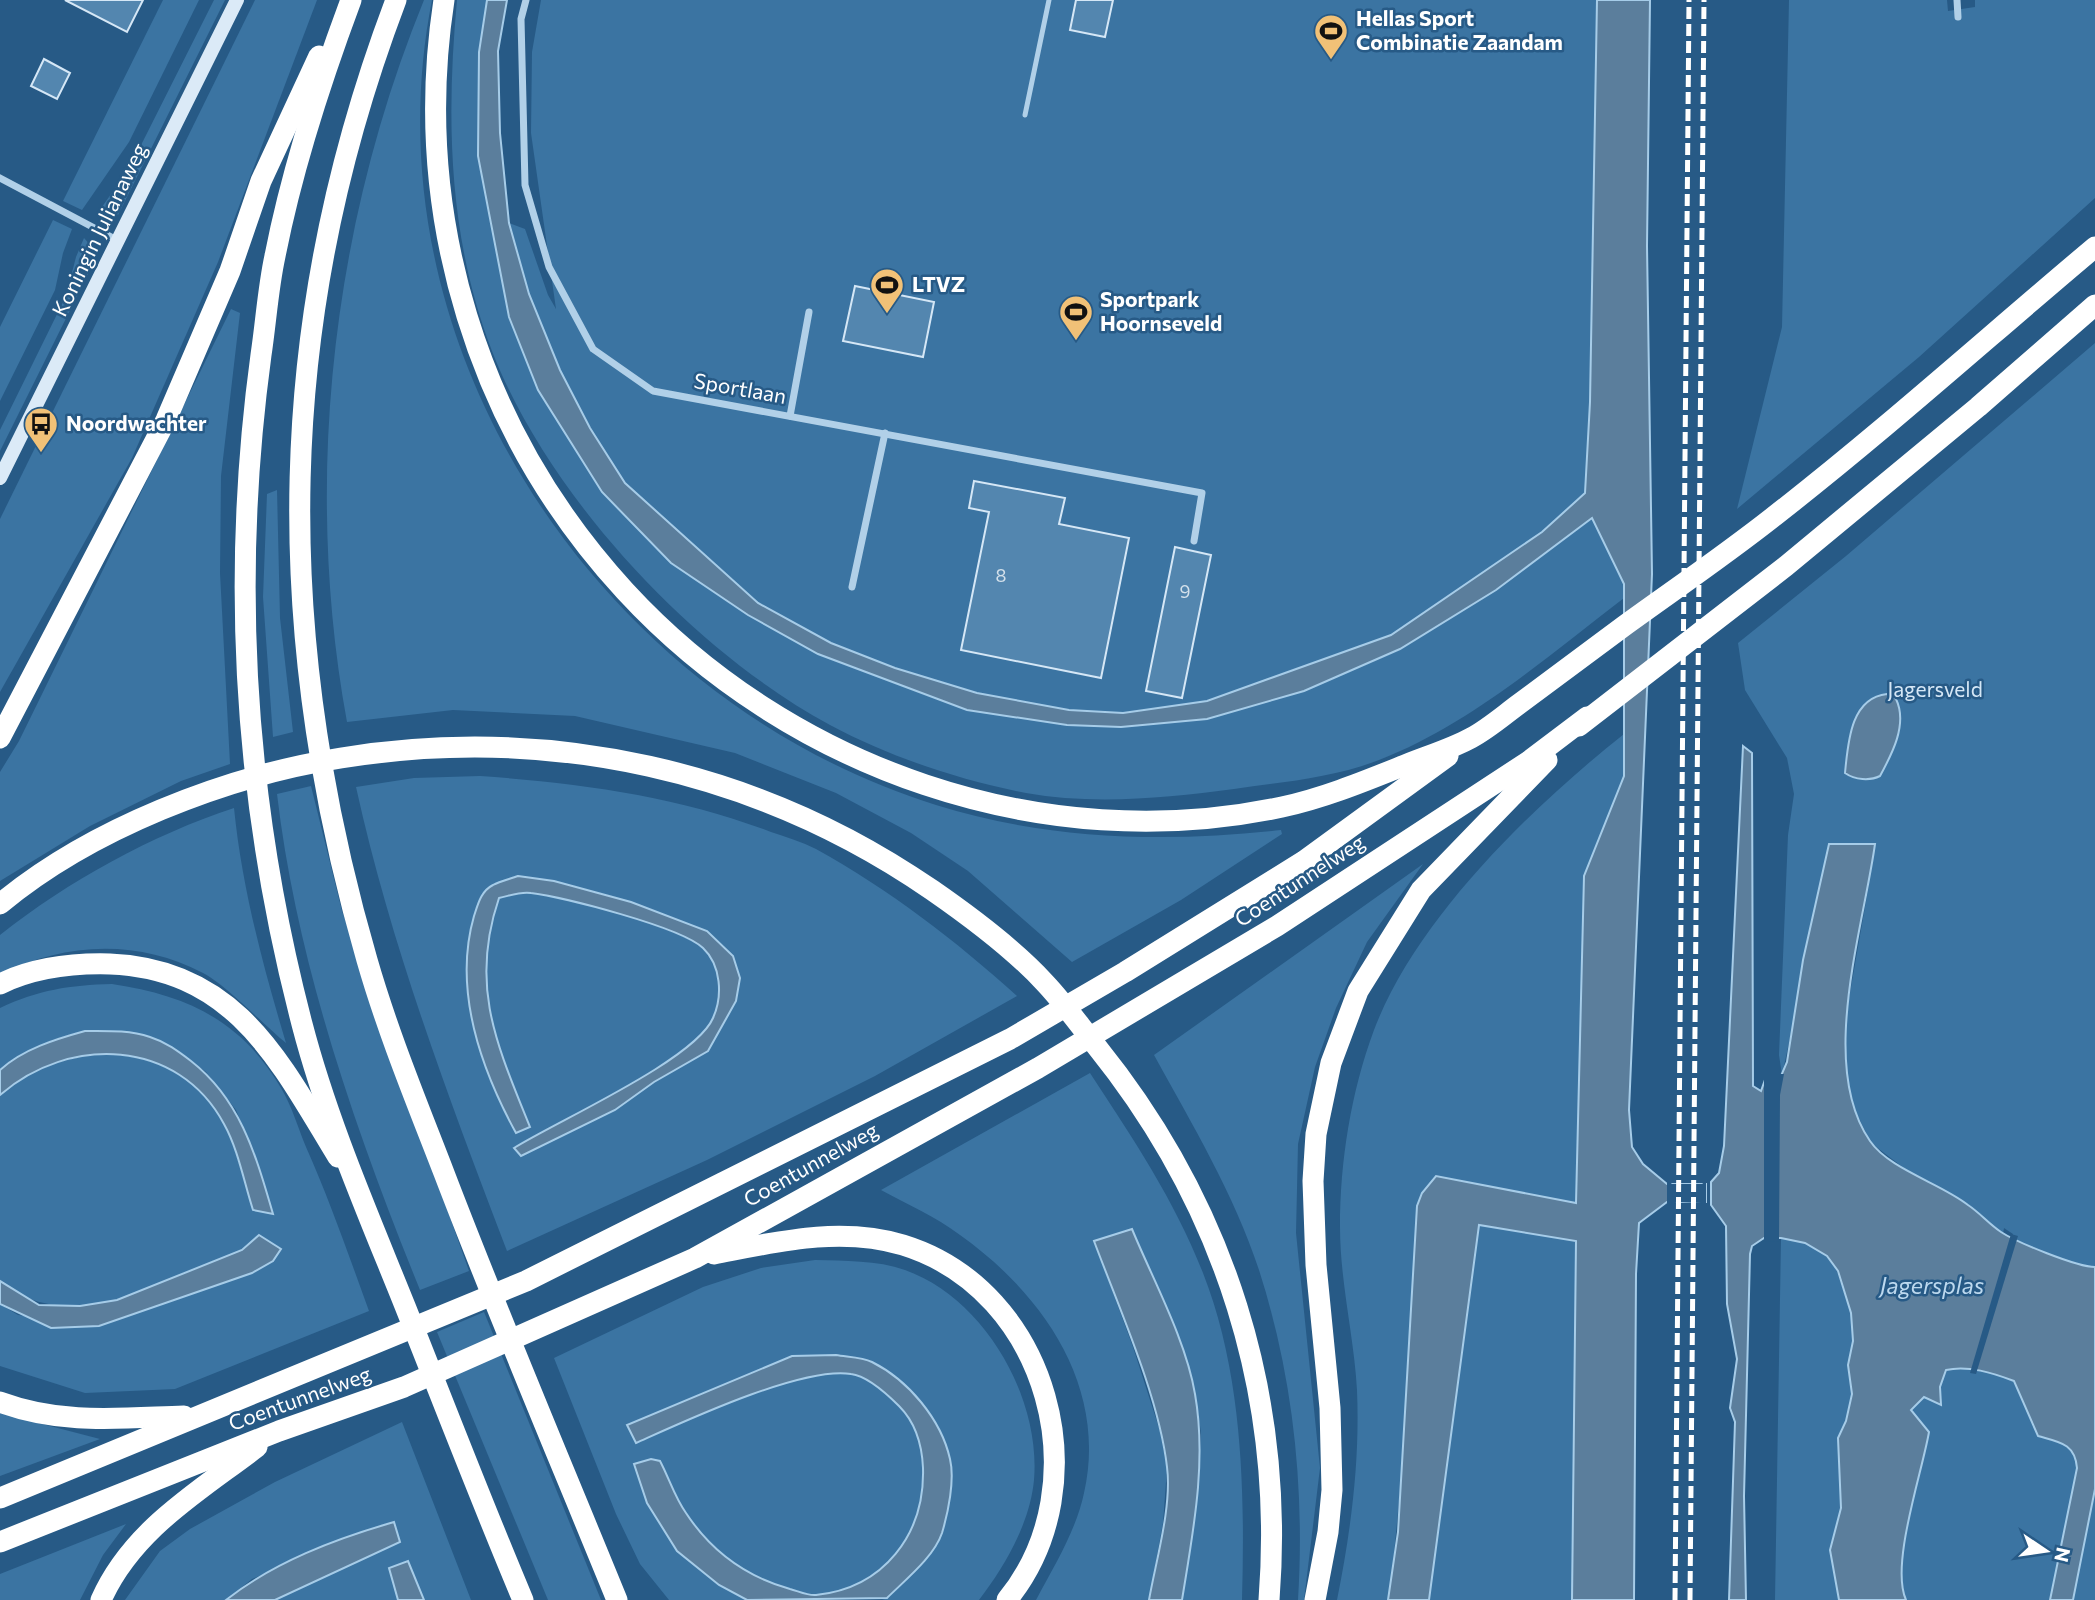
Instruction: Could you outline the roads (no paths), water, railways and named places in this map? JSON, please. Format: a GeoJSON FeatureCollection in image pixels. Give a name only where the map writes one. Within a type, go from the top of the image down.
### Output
{"type":"FeatureCollection","features":[{"type":"Feature","properties":{"kind":"highway"},"geometry":{"type":"LineString","coordinates":[[0,738],[166,420],[230,271],[261,181],[345,0]]}},
{"type":"Feature","properties":{"kind":"highway"},"geometry":{"type":"LineString","coordinates":[[351,0],[311,117],[274,257],[251,431],[243,606],[246,691],[261,824],[275,910],[303,1029],[359,1192],[521,1598]]}},
{"type":"Feature","properties":{"kind":"highway"},"geometry":{"type":"LineString","coordinates":[[396,0],[342,169],[317,289],[305,377],[298,517],[301,602],[310,692],[330,811],[368,961],[405,1072],[474,1253],[617,1600]]}},
{"type":"Feature","properties":{"kind":"highway"},"geometry":{"type":"LineString","coordinates":[[444,0],[435,84],[441,214],[458,287],[492,386],[520,445],[564,515],[598,561],[684,648],[732,687],[789,724],[865,763],[923,785],[993,805],[1064,817],[1140,821],[1192,819],[1287,806],[1357,784],[1474,737],[1778,513],[2095,247]]}},
{"type":"Feature","properties":{"kind":"highway"},"geometry":{"type":"LineString","coordinates":[[1315,1600],[1328,1532],[1332,1490],[1330,1408],[1316,1265],[1313,1181],[1316,1134],[1331,1063],[1358,991],[1421,890],[1532,767],[1587,717],[1786,566],[1978,407],[2095,305]]}},
{"type":"Feature","properties":{"kind":"highway","name":"Coentunnelweg"},"geometry":{"type":"LineString","coordinates":[[0,1498],[84,1465],[193,1416],[526,1281],[1010,1038],[1125,972],[1304,861],[1474,737]]}},
{"type":"Feature","properties":{"kind":"highway"},"geometry":{"type":"LineString","coordinates":[[0,904],[100,839],[185,800],[289,766],[386,751],[461,746],[554,749],[683,773],[767,800],[887,859],[966,913],[1044,981],[1117,1072],[1166,1143],[1218,1249],[1245,1331],[1265,1418],[1272,1563],[1269,1600]]}},
{"type":"Feature","properties":{"kind":"highway","name":"Coentunnelweg"},"geometry":{"type":"LineString","coordinates":[[0,1542],[279,1431],[404,1387],[695,1258],[1147,1005],[1532,767]]}},
{"type":"Feature","properties":{"kind":"highway"},"geometry":{"type":"LineString","coordinates":[[0,984],[52,968],[97,964],[163,972],[200,987],[233,1008],[266,1042],[359,1192]]}},
{"type":"Feature","properties":{"kind":"highway"},"geometry":{"type":"LineString","coordinates":[[695,1258],[790,1240],[868,1237],[925,1254],[966,1279],[994,1305],[1024,1343],[1039,1375],[1050,1409],[1056,1450],[1053,1500],[1046,1525],[1025,1573],[1007,1600]]}},
{"type":"Feature","properties":{"kind":"highway"},"geometry":{"type":"LineString","coordinates":[[0,1402],[47,1417],[82,1419],[193,1416]]}},
{"type":"Feature","properties":{"kind":"highway"},"geometry":{"type":"LineString","coordinates":[[101,1600],[124,1558],[146,1532],[279,1431]]}},
{"type":"Feature","properties":{"kind":"highway"},"geometry":{"type":"LineString","coordinates":[[605,1571],[635,1600]]}},
{"type":"Feature","properties":{"kind":"main road","name":"Koningin Julianaweg"},"geometry":{"type":"LineString","coordinates":[[0,478],[237,0]]}},
{"type":"Feature","properties":{"kind":"street","name":"Sportlaan"},"geometry":{"type":"LineString","coordinates":[[526,0],[521,19],[525,185],[549,267],[593,349],[653,391],[1202,493],[1194,541]]}},
{"type":"Feature","properties":{"kind":"street"},"geometry":{"type":"LineString","coordinates":[[1958,0],[1958,17]]}},
{"type":"Feature","properties":{"kind":"street"},"geometry":{"type":"LineString","coordinates":[[0,178],[118,241]]}},
{"type":"Feature","properties":{"kind":"street"},"geometry":{"type":"LineString","coordinates":[[790,416],[809,312]]}},
{"type":"Feature","properties":{"kind":"street"},"geometry":{"type":"LineString","coordinates":[[852,587],[885,433]]}},
{"type":"Feature","properties":{"kind":"lane"},"geometry":{"type":"LineString","coordinates":[[1025,115],[1049,0]]}},
{"type":"Feature","properties":{"kind":"water"},"geometry":{"type":"Polygon","coordinates":[[[487,0],[507,0],[498,51],[500,133],[509,223],[529,294],[560,370],[590,428],[625,483],[758,603],[831,643],[895,668],[977,693],[1069,710],[1123,713],[1207,701],[1391,635],[1542,532],[1585,493],[1590,402],[1597,0],[1650,0],[1647,246],[1652,574],[1629,1110],[1632,1147],[1643,1164],[1667,1184],[1706,1184],[1706,1202],[1667,1202],[1639,1223],[1636,1274],[1634,1600],[1572,1600],[1576,1241],[1479,1225],[1429,1600],[1388,1600],[1398,1532],[1417,1206],[1422,1193],[1436,1176],[1576,1203],[1584,876],[1624,776],[1624,584],[1592,518],[1496,590],[1400,649],[1304,691],[1207,719],[1121,727],[1067,725],[967,710],[818,654],[748,615],[671,563],[602,492],[538,390],[509,317],[478,156],[479,52],[487,0]]]}},
{"type":"Feature","properties":{"kind":"water"},"geometry":{"type":"Polygon","coordinates":[[[1887,694],[1896,699],[1899,709],[1897,739],[1880,776],[1872,779],[1853,777],[1845,773],[1853,724],[1865,704],[1875,697],[1887,694]]]}},
{"type":"Feature","properties":{"kind":"water","name":"Jagersplas"},"geometry":{"type":"Polygon","coordinates":[[[1743,746],[1752,753],[1753,1086],[1761,1091],[1766,1077],[1781,1076],[1787,1062],[1803,960],[1829,844],[1875,844],[1854,956],[1846,1037],[1847,1075],[1855,1110],[1870,1141],[1890,1160],[1957,1197],[2009,1236],[2061,1259],[2095,1267],[2095,1489],[2073,1600],[2050,1600],[2077,1468],[2073,1453],[2065,1445],[2038,1436],[2014,1381],[1963,1368],[1946,1370],[1940,1387],[1941,1405],[1924,1397],[1911,1410],[1929,1432],[1904,1542],[1902,1584],[1906,1600],[1839,1600],[1830,1550],[1841,1508],[1838,1438],[1846,1421],[1852,1394],[1848,1365],[1853,1341],[1851,1313],[1838,1271],[1827,1256],[1805,1243],[1764,1238],[1752,1246],[1750,1254],[1744,1496],[1746,1600],[1729,1600],[1735,1422],[1730,1408],[1737,1359],[1727,1304],[1726,1226],[1711,1205],[1711,1182],[1719,1173],[1724,1146],[1743,746]]]}},
{"type":"Feature","properties":{"kind":"water"},"geometry":{"type":"Polygon","coordinates":[[[518,876],[554,881],[631,902],[707,931],[733,956],[740,978],[736,1001],[708,1051],[654,1082],[615,1110],[521,1156],[514,1148],[623,1089],[701,1035],[716,1009],[719,981],[714,963],[703,948],[671,931],[621,914],[547,896],[523,893],[499,898],[490,930],[487,988],[498,1042],[530,1127],[516,1133],[482,1055],[474,1028],[467,972],[468,944],[480,898],[493,885],[518,876]]]}},
{"type":"Feature","properties":{"kind":"water"},"geometry":{"type":"Polygon","coordinates":[[[85,1031],[126,1032],[156,1039],[191,1061],[208,1076],[223,1093],[244,1130],[273,1214],[253,1210],[229,1134],[204,1096],[179,1075],[151,1061],[121,1055],[89,1055],[58,1062],[28,1075],[0,1095],[0,1070],[9,1063],[40,1046],[85,1031]]]}},
{"type":"Feature","properties":{"kind":"water"},"geometry":{"type":"Polygon","coordinates":[[[1132,1229],[1177,1332],[1195,1394],[1200,1445],[1199,1471],[1182,1600],[1149,1600],[1167,1499],[1167,1467],[1163,1440],[1147,1382],[1094,1241],[1132,1229]]]}},
{"type":"Feature","properties":{"kind":"water"},"geometry":{"type":"Polygon","coordinates":[[[259,1235],[281,1249],[273,1261],[252,1273],[99,1326],[51,1328],[0,1304],[0,1281],[39,1305],[80,1306],[117,1300],[242,1250],[259,1235]]]}},
{"type":"Feature","properties":{"kind":"water"},"geometry":{"type":"Polygon","coordinates":[[[836,1355],[868,1360],[885,1370],[910,1390],[931,1415],[946,1444],[952,1477],[942,1533],[933,1551],[887,1598],[747,1600],[719,1585],[677,1551],[647,1503],[634,1464],[651,1459],[660,1461],[686,1513],[707,1539],[731,1561],[774,1584],[816,1595],[840,1590],[862,1581],[896,1554],[908,1535],[917,1515],[923,1468],[919,1442],[905,1412],[883,1391],[857,1375],[830,1374],[803,1378],[743,1398],[636,1443],[627,1425],[792,1356],[836,1355]]]}},
{"type":"Feature","properties":{"kind":"water"},"geometry":{"type":"Polygon","coordinates":[[[394,1522],[400,1542],[275,1600],[226,1600],[264,1574],[306,1553],[394,1522]]]}},
{"type":"Feature","properties":{"kind":"water"},"geometry":{"type":"Polygon","coordinates":[[[408,1561],[424,1600],[398,1600],[389,1568],[408,1561]]]}},
{"type":"Feature","properties":{"kind":"railway"},"geometry":{"type":"LineString","coordinates":[[1675,1600],[1689,0]]}},
{"type":"Feature","properties":{"kind":"railway"},"geometry":{"type":"LineString","coordinates":[[1690,1600],[1704,0]]}},
{"type":"Feature","properties":{"kind":"place","name":"Hellas Sport Combinatie Zaandam"},"geometry":{"type":"Point","coordinates":[1331,61]}},
{"type":"Feature","properties":{"kind":"place","name":"LTVZ"},"geometry":{"type":"Point","coordinates":[887,315]}},
{"type":"Feature","properties":{"kind":"place","name":"Sportpark Hoornseveld"},"geometry":{"type":"Point","coordinates":[1076,342]}},
{"type":"Feature","properties":{"kind":"place","name":"Noordwachter"},"geometry":{"type":"Point","coordinates":[41,454]}},
{"type":"Feature","properties":{"kind":"park label","name":"Jagersveld"},"geometry":{"type":"Point","coordinates":[1935,690]}}]}
